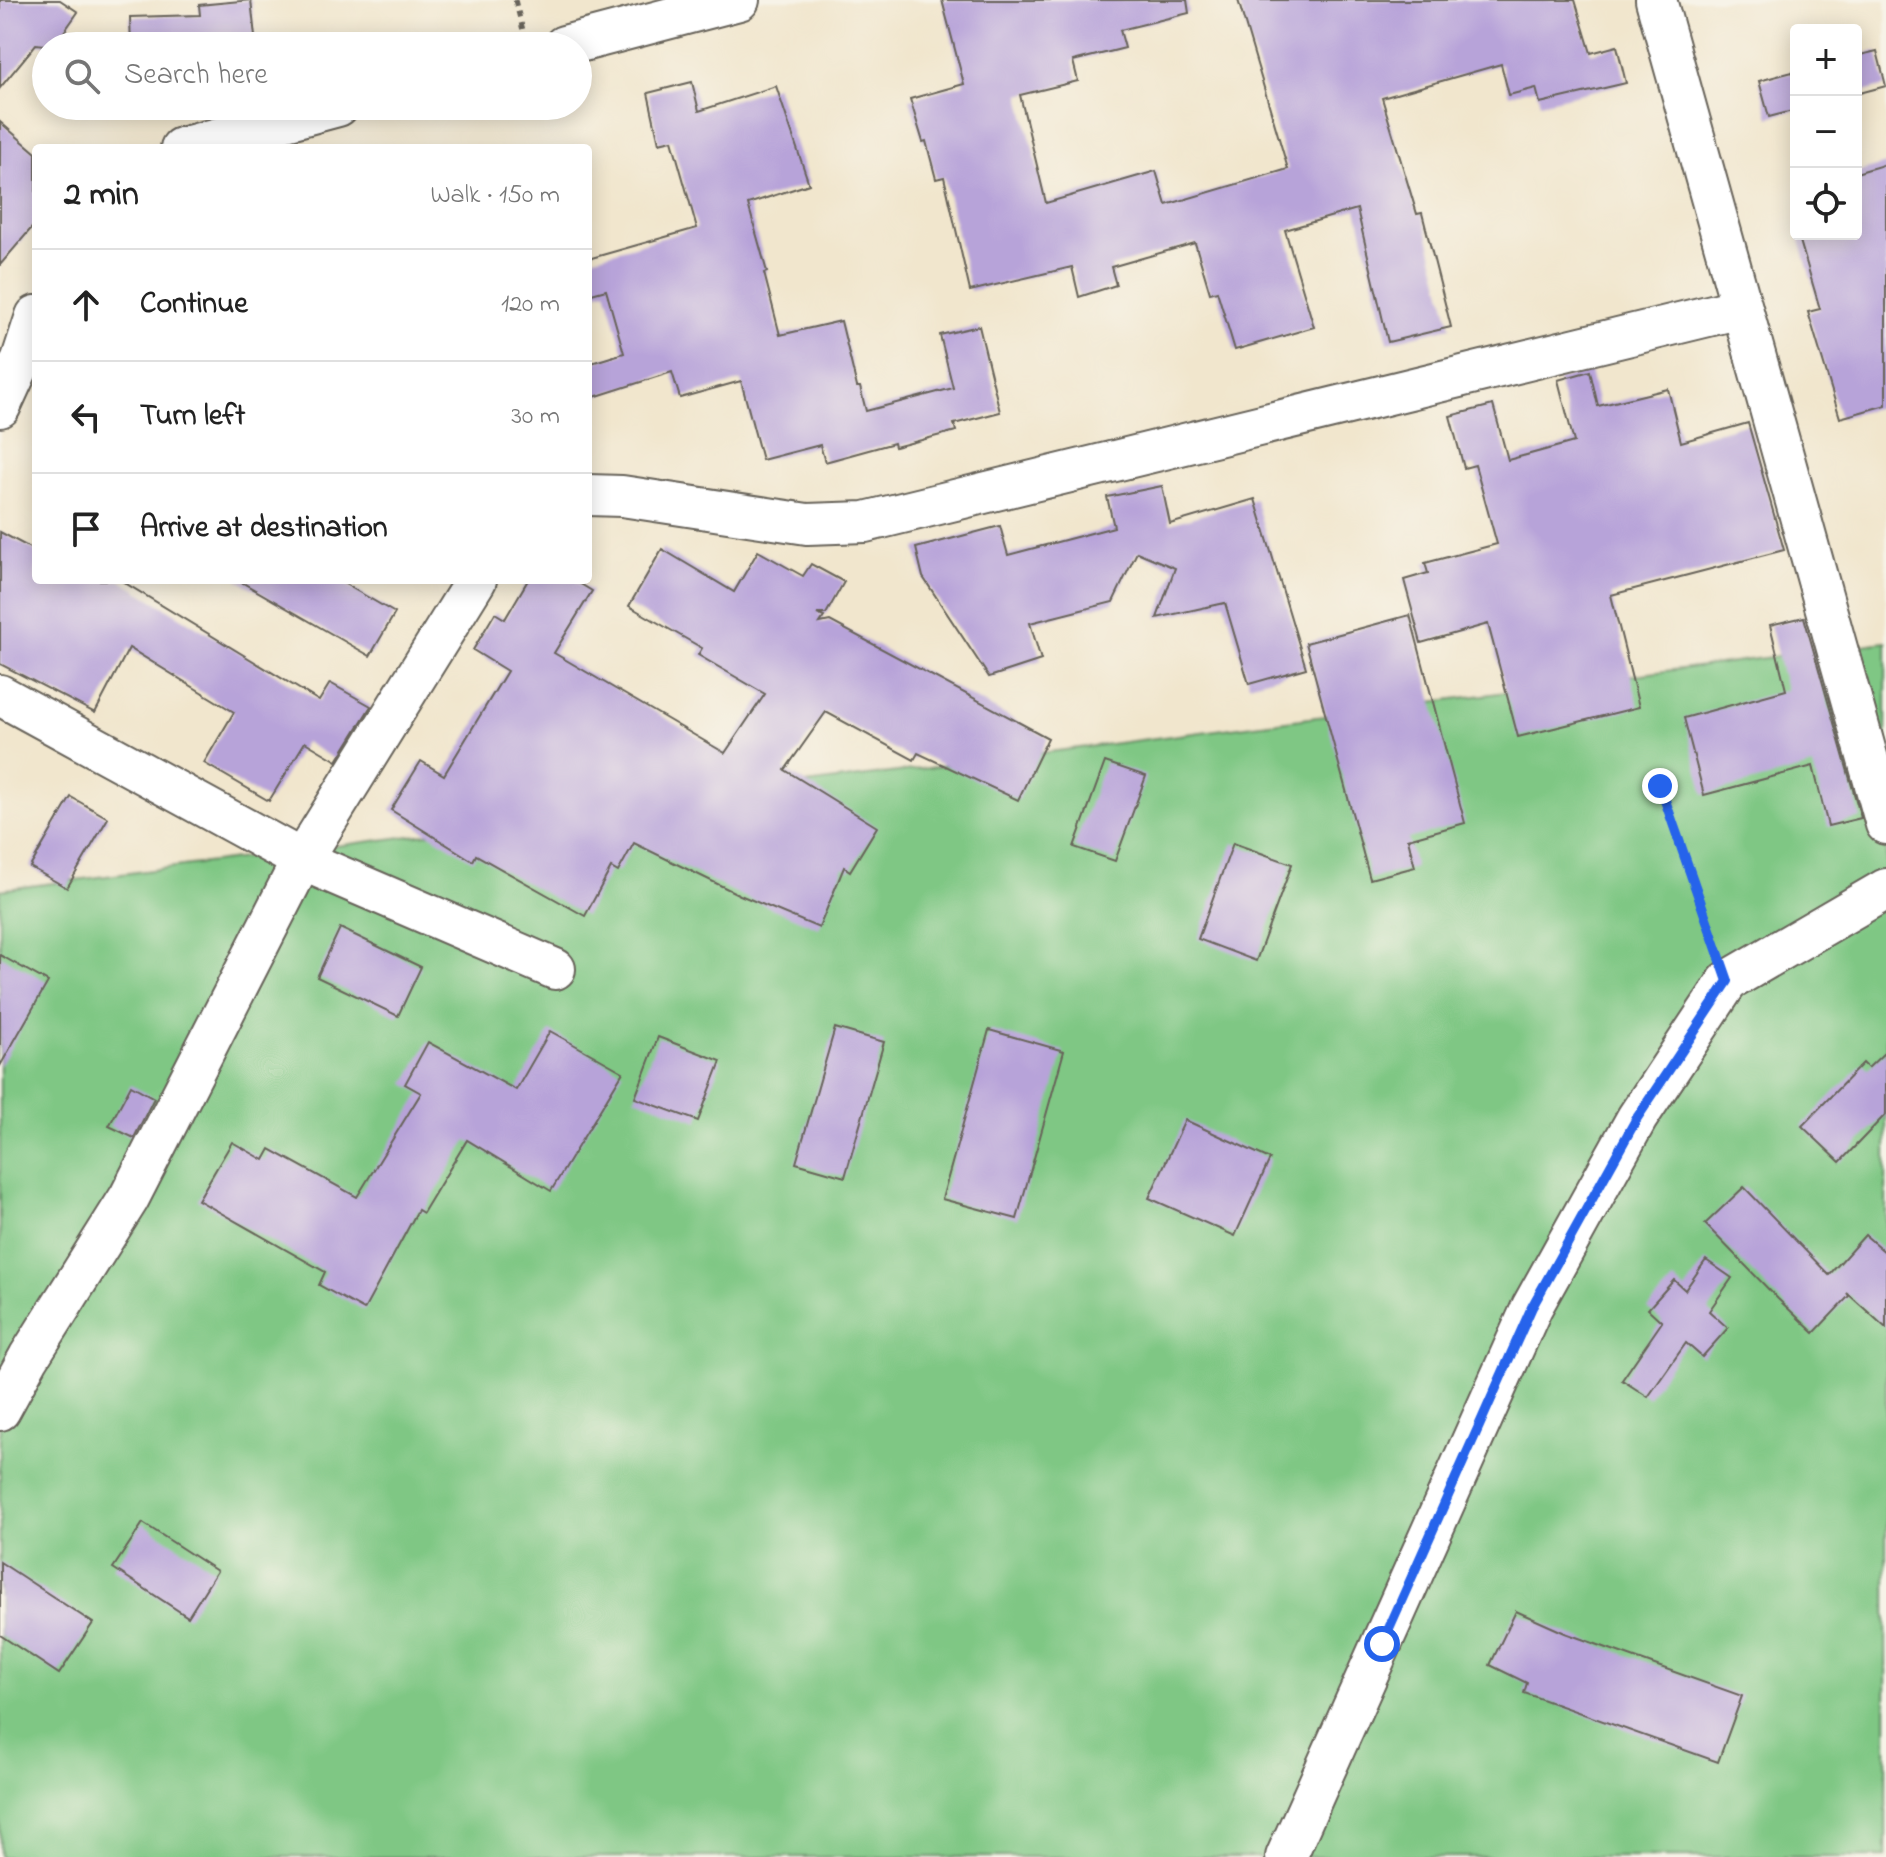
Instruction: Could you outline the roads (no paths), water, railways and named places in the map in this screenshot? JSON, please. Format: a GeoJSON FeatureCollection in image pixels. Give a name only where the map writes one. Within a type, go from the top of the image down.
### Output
{"type":"FeatureCollection","features":[{"type":"Feature","properties":{"kind":"street"},"geometry":{"type":"LineString","coordinates":[[592,39],[739,0]]}},
{"type":"Feature","properties":{"kind":"street"},"geometry":{"type":"LineString","coordinates":[[1656,0],[1886,824]]}},
{"type":"Feature","properties":{"kind":"street"},"geometry":{"type":"LineString","coordinates":[[196,144],[286,120]]}},
{"type":"Feature","properties":{"kind":"street"},"geometry":{"type":"LineString","coordinates":[[592,495],[622,496],[807,524],[865,522],[1741,308]]}},
{"type":"Feature","properties":{"kind":"street"},"geometry":{"type":"LineString","coordinates":[[0,407],[32,328]]}},
{"type":"Feature","properties":{"kind":"street"},"geometry":{"type":"LineString","coordinates":[[0,1410],[29,1357],[129,1198],[302,860],[474,584]]}},
{"type":"Feature","properties":{"kind":"street"},"geometry":{"type":"LineString","coordinates":[[0,695],[302,860],[555,969]]}},
{"type":"Feature","properties":{"kind":"street"},"geometry":{"type":"LineString","coordinates":[[1286,1857],[1532,1307],[1637,1118],[1728,981],[1886,889]]}}]}
